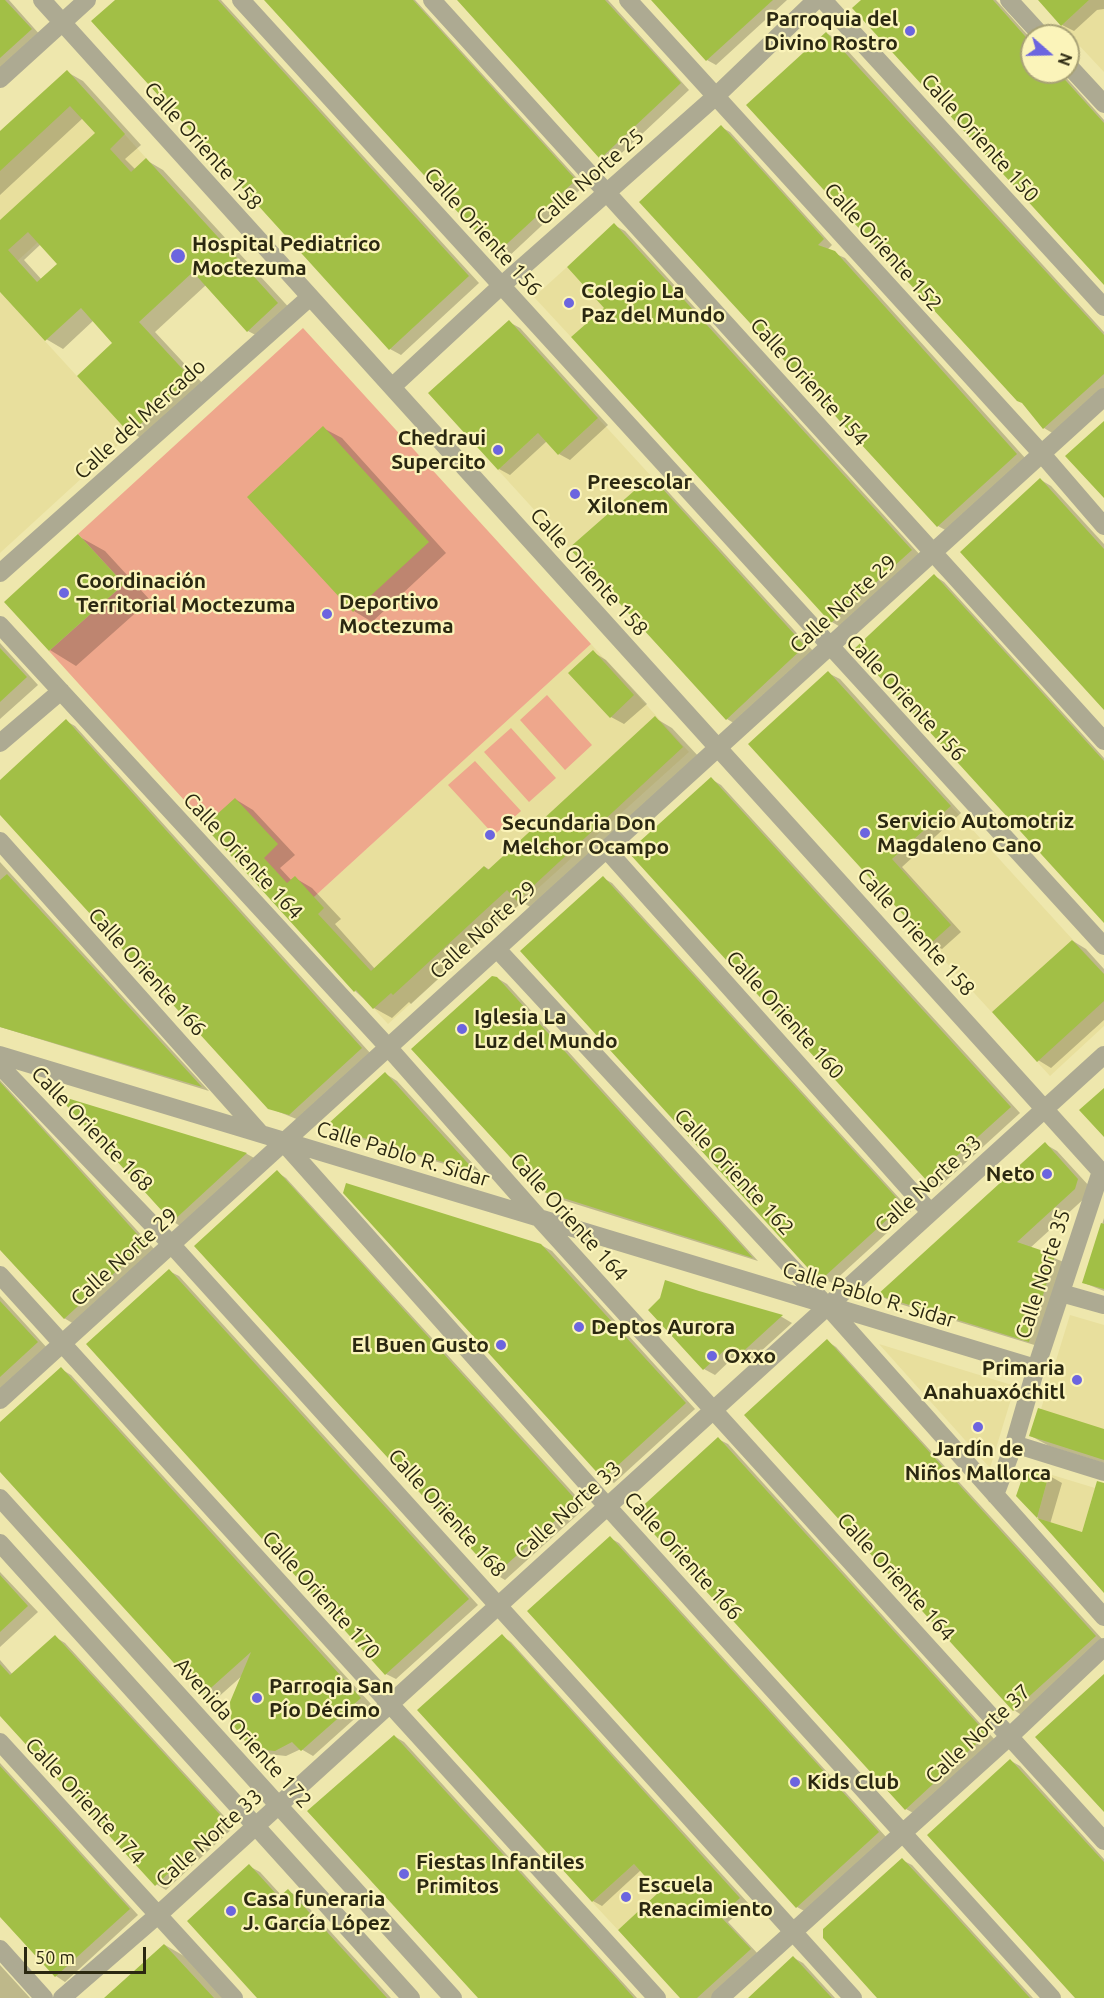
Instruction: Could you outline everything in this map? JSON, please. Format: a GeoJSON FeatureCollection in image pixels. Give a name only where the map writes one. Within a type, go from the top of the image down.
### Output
{"type":"FeatureCollection","features":[{"type":"Feature","properties":{"kind":"street","name":"Calle Oriente 158"},"geometry":{"type":"LineString","coordinates":[[42,0],[309,298],[1046,1108],[1102,1173]]}},
{"type":"Feature","properties":{"kind":"street"},"geometry":{"type":"LineString","coordinates":[[0,79],[87,0]]}},
{"type":"Feature","properties":{"kind":"street","name":"Calle Oriente 156"},"geometry":{"type":"LineString","coordinates":[[241,0],[828,647],[1104,946]]}},
{"type":"Feature","properties":{"kind":"street","name":"Calle Oriente 154"},"geometry":{"type":"LineString","coordinates":[[432,0],[1104,741]]}},
{"type":"Feature","properties":{"kind":"street","name":"Calle Oriente 152"},"geometry":{"type":"LineString","coordinates":[[628,0],[1042,454],[1104,526]]}},
{"type":"Feature","properties":{"kind":"street","name":"Calle Norte 25"},"geometry":{"type":"LineString","coordinates":[[392,387],[501,286],[716,96],[816,0]]}},
{"type":"Feature","properties":{"kind":"street","name":"Calle Oriente 150"},"geometry":{"type":"LineString","coordinates":[[823,0],[1104,307]]}},
{"type":"Feature","properties":{"kind":"street"},"geometry":{"type":"LineString","coordinates":[[1009,0],[1031,24]]}},
{"type":"Feature","properties":{"kind":"street"},"geometry":{"type":"LineString","coordinates":[[1080,77],[1104,104]]}},
{"type":"Feature","properties":{"kind":"street","name":"Calle del Mercado"},"geometry":{"type":"LineString","coordinates":[[0,573],[309,298]]}},
{"type":"Feature","properties":{"kind":"street","name":"Calle Norte 29"},"geometry":{"type":"LineString","coordinates":[[0,1400],[1104,397]]}},
{"type":"Feature","properties":{"kind":"street","name":"Calle Oriente 164"},"geometry":{"type":"LineString","coordinates":[[0,625],[388,1047],[539,1218],[1104,1841]]}},
{"type":"Feature","properties":{"kind":"street"},"geometry":{"type":"LineString","coordinates":[[0,743],[61,691]]}},
{"type":"Feature","properties":{"kind":"street","name":"Calle Oriente 166"},"geometry":{"type":"LineString","coordinates":[[0,841],[260,1133]]}},
{"type":"Feature","properties":{"kind":"street","name":"Calle Oriente 160"},"geometry":{"type":"LineString","coordinates":[[606,849],[930,1212]]}},
{"type":"Feature","properties":{"kind":"street","name":"Calle Oriente 162"},"geometry":{"type":"LineString","coordinates":[[497,949],[828,1307],[1104,1617]]}},
{"type":"Feature","properties":{"kind":"street","name":"Calle Pablo R. Sidar"},"geometry":{"type":"LineString","coordinates":[[0,1055],[1036,1368]]}},
{"type":"Feature","properties":{"kind":"street","name":"Calle Norte 33"},"geometry":{"type":"LineString","coordinates":[[62,1998],[255,1828],[388,1703],[1104,1055]]}},
{"type":"Feature","properties":{"kind":"street","name":"Calle Oriente 168"},"geometry":{"type":"LineString","coordinates":[[0,1066],[171,1244],[854,1998]]}},
{"type":"Feature","properties":{"kind":"street","name":"Calle Oriente 166"},"geometry":{"type":"LineString","coordinates":[[283,1142],[606,1505],[1052,1998]]}},
{"type":"Feature","properties":{"kind":"street","name":"Calle Norte 35"},"geometry":{"type":"LineString","coordinates":[[995,1495],[1014,1444],[1036,1368],[1102,1173]]}},
{"type":"Feature","properties":{"kind":"street","name":"Calle Oriente 170"},"geometry":{"type":"LineString","coordinates":[[0,1275],[657,1998]]}},
{"type":"Feature","properties":{"kind":"street"},"geometry":{"type":"LineString","coordinates":[[1061,1293],[1104,1305]]}},
{"type":"Feature","properties":{"kind":"street"},"geometry":{"type":"LineString","coordinates":[[1014,1444],[1104,1472]]}},
{"type":"Feature","properties":{"kind":"street","name":"Avenida Oriente 172"},"geometry":{"type":"LineString","coordinates":[[0,1498],[453,1998]]}},
{"type":"Feature","properties":{"kind":"street"},"geometry":{"type":"LineString","coordinates":[[0,1543],[255,1828],[411,1998]]}},
{"type":"Feature","properties":{"kind":"street","name":"Calle Norte 37"},"geometry":{"type":"LineString","coordinates":[[720,1998],[1010,1737],[1104,1647]]}},
{"type":"Feature","properties":{"kind":"street","name":"Calle Oriente 174"},"geometry":{"type":"LineString","coordinates":[[0,1742],[234,1998]]}},
{"type":"Feature","properties":{"kind":"street"},"geometry":{"type":"LineString","coordinates":[[0,1949],[44,1998]]}},
{"type":"Feature","properties":{"kind":"shaded area"},"geometry":{"type":"Polygon","coordinates":[[[1089,0],[1104,0],[1104,72],[1080,46],[1080,24],[1063,24],[1089,0]]]}},
{"type":"Feature","properties":{"kind":"shaded area"},"geometry":{"type":"Polygon","coordinates":[[[67,70],[146,158],[131,173],[123,164],[0,277],[0,131],[67,70]]]}},
{"type":"Feature","properties":{"kind":"shaded area","name":"Colegio La Paz del Mundo"},"geometry":{"type":"Polygon","coordinates":[[[567,267],[604,308],[571,337],[534,297],[567,267]]]}},
{"type":"Feature","properties":{"kind":"shaded area"},"geometry":{"type":"Polygon","coordinates":[[[0,292],[130,434],[0,553],[0,292]]]}},
{"type":"Feature","properties":{"kind":"shaded area","name":"Deportivo Moctezuma"},"geometry":{"type":"Polygon","coordinates":[[[303,328],[591,644],[291,918],[49,651],[124,584],[78,534],[303,328]]]}},
{"type":"Feature","properties":{"kind":"shaded area","name":"Preescolar Xilonem"},"geometry":{"type":"Polygon","coordinates":[[[598,418],[651,476],[569,548],[498,470],[538,433],[558,455],[598,418]]]}},
{"type":"Feature","properties":{"kind":"shaded area","name":"Secundaria Don Melchor Ocampo"},"geometry":{"type":"Polygon","coordinates":[[[591,644],[689,752],[388,1024],[291,918],[591,644]]]}},
{"type":"Feature","properties":{"kind":"shaded area"},"geometry":{"type":"Polygon","coordinates":[[[547,695],[592,745],[565,770],[520,720],[547,695]]]}},
{"type":"Feature","properties":{"kind":"shaded area"},"geometry":{"type":"Polygon","coordinates":[[[511,728],[556,778],[529,802],[484,752],[511,728]]]}},
{"type":"Feature","properties":{"kind":"shaded area"},"geometry":{"type":"Polygon","coordinates":[[[475,761],[521,811],[494,835],[448,785],[475,761]]]}},
{"type":"Feature","properties":{"kind":"shaded area"},"geometry":{"type":"Polygon","coordinates":[[[951,806],[1104,974],[1104,1026],[1050,1076],[870,879],[951,806]]]}},
{"type":"Feature","properties":{"kind":"shaded area","name":"Primaria Anahuaxóchitl"},"geometry":{"type":"Polygon","coordinates":[[[1070,1315],[1104,1325],[1104,1458],[1033,1435],[1070,1315]]]}},
{"type":"Feature","properties":{"kind":"shaded area","name":"Jardín de Niños Mallorca"},"geometry":{"type":"Polygon","coordinates":[[[879,1344],[1015,1386],[990,1468],[879,1344]]]}},
{"type":"Feature","properties":{"kind":"shaded area"},"geometry":{"type":"Polygon","coordinates":[[[1049,1474],[1095,1488],[1082,1532],[1037,1518],[1049,1474]]]}},
{"type":"Feature","properties":{"kind":"shaded area","name":"Escuela Renacimiento"},"geometry":{"type":"Polygon","coordinates":[[[634,1864],[659,1892],[618,1930],[592,1902],[634,1864]]]}},
{"type":"Feature","properties":{"kind":"building"},"geometry":{"type":"Polygon","coordinates":[[[0,0],[5,0],[32,29],[0,58],[0,0]]]}},
{"type":"Feature","properties":{"kind":"building"},"geometry":{"type":"Polygon","coordinates":[[[115,0],[218,0],[469,276],[389,350],[91,21],[115,0]]]}},
{"type":"Feature","properties":{"kind":"building"},"geometry":{"type":"Polygon","coordinates":[[[264,0],[413,0],[576,180],[496,254],[264,0]]]}},
{"type":"Feature","properties":{"kind":"building"},"geometry":{"type":"Polygon","coordinates":[[[457,0],[605,0],[681,83],[600,159],[457,0]]]}},
{"type":"Feature","properties":{"kind":"building"},"geometry":{"type":"Polygon","coordinates":[[[651,0],[773,0],[706,61],[651,0]]]}},
{"type":"Feature","properties":{"kind":"building"},"geometry":{"type":"Polygon","coordinates":[[[861,0],[993,0],[1020,30],[1020,84],[1069,84],[1104,123],[1104,285],[852,8],[861,0]]]}},
{"type":"Feature","properties":{"kind":"building"},"geometry":{"type":"Polygon","coordinates":[[[1038,0],[1089,0],[1063,24],[1059,24],[1038,0]]]}},
{"type":"Feature","properties":{"kind":"building"},"geometry":{"type":"Polygon","coordinates":[[[826,32],[1104,335],[1104,374],[1043,429],[1022,403],[1017,401],[746,105],[826,32]]]}},
{"type":"Feature","properties":{"kind":"building"},"geometry":{"type":"Polygon","coordinates":[[[67,70],[125,134],[110,149],[131,172],[146,158],[278,303],[247,332],[193,272],[139,322],[190,377],[130,434],[77,376],[112,343],[81,308],[45,341],[0,292],[0,220],[95,133],[70,106],[0,171],[0,131],[67,70]],[[28,232],[8,250],[37,282],[57,264],[28,232]]]}},
{"type":"Feature","properties":{"kind":"building"},"geometry":{"type":"Polygon","coordinates":[[[721,125],[824,239],[818,245],[835,251],[1017,454],[937,527],[639,202],[721,125]]]}},
{"type":"Feature","properties":{"kind":"building"},"geometry":{"type":"Polygon","coordinates":[[[614,223],[912,550],[831,623],[571,337],[604,308],[567,267],[614,223]]]}},
{"type":"Feature","properties":{"kind":"building"},"geometry":{"type":"Polygon","coordinates":[[[509,320],[598,418],[558,455],[538,433],[498,470],[428,393],[509,320]]]}},
{"type":"Feature","properties":{"kind":"building"},"geometry":{"type":"Polygon","coordinates":[[[1104,421],[1104,498],[1065,456],[1104,421]]]}},
{"type":"Feature","properties":{"kind":"building"},"geometry":{"type":"Polygon","coordinates":[[[323,426],[429,542],[353,612],[247,497],[323,426]]]}},
{"type":"Feature","properties":{"kind":"building"},"geometry":{"type":"Polygon","coordinates":[[[651,476],[805,646],[726,720],[569,548],[651,476]]]}},
{"type":"Feature","properties":{"kind":"building"},"geometry":{"type":"Polygon","coordinates":[[[1040,478],[1104,549],[1104,710],[960,552],[1040,478]]]}},
{"type":"Feature","properties":{"kind":"building","name":"Coordinación Territorial Moctezuma"},"geometry":{"type":"Polygon","coordinates":[[[78,534],[124,584],[49,651],[4,602],[78,534]]]}},
{"type":"Feature","properties":{"kind":"building"},"geometry":{"type":"Polygon","coordinates":[[[934,574],[1104,761],[1104,923],[854,649],[934,574]]]}},
{"type":"Feature","properties":{"kind":"building"},"geometry":{"type":"Polygon","coordinates":[[[0,648],[27,677],[0,702],[0,648]]]}},
{"type":"Feature","properties":{"kind":"building"},"geometry":{"type":"Polygon","coordinates":[[[593,650],[634,695],[610,718],[568,673],[593,650]]]}},
{"type":"Feature","properties":{"kind":"building"},"geometry":{"type":"Polygon","coordinates":[[[828,671],[951,806],[892,859],[951,925],[930,944],[748,744],[828,671]]]}},
{"type":"Feature","properties":{"kind":"building"},"geometry":{"type":"Polygon","coordinates":[[[655,716],[683,747],[517,901],[507,890],[393,995],[391,993],[373,1009],[356,990],[354,992],[204,826],[235,798],[278,844],[264,858],[287,883],[295,876],[324,908],[318,914],[371,971],[484,866],[488,870],[655,716]]]}},
{"type":"Feature","properties":{"kind":"building"},"geometry":{"type":"Polygon","coordinates":[[[66,719],[362,1048],[289,1115],[268,1109],[0,815],[0,780],[66,719]]]}},
{"type":"Feature","properties":{"kind":"building"},"geometry":{"type":"Polygon","coordinates":[[[711,777],[1011,1107],[928,1182],[628,852],[711,777]]]}},
{"type":"Feature","properties":{"kind":"building"},"geometry":{"type":"Polygon","coordinates":[[[7,874],[202,1087],[0,1027],[0,880],[7,874]]]}},
{"type":"Feature","properties":{"kind":"building"},"geometry":{"type":"Polygon","coordinates":[[[603,876],[903,1205],[823,1278],[816,1277],[520,951],[603,876]]]}},
{"type":"Feature","properties":{"kind":"building"},"geometry":{"type":"Polygon","coordinates":[[[1072,940],[1104,974],[1104,1001],[1037,1062],[992,1012],[1072,940]]]}},
{"type":"Feature","properties":{"kind":"building"},"geometry":{"type":"Polygon","coordinates":[[[492,976],[497,977],[753,1258],[541,1191],[411,1049],[492,976]]]}},
{"type":"Feature","properties":{"kind":"building"},"geometry":{"type":"Polygon","coordinates":[[[385,1072],[476,1172],[334,1129],[329,1123],[385,1072]]]}},
{"type":"Feature","properties":{"kind":"building"},"geometry":{"type":"Polygon","coordinates":[[[0,1082],[146,1244],[64,1319],[0,1250],[0,1082]]]}},
{"type":"Feature","properties":{"kind":"building"},"geometry":{"type":"Polygon","coordinates":[[[1104,1088],[1104,1137],[1079,1110],[1104,1088]]]}},
{"type":"Feature","properties":{"kind":"building"},"geometry":{"type":"Polygon","coordinates":[[[57,1095],[208,1141],[247,1153],[172,1222],[57,1095]]]}},
{"type":"Feature","properties":{"kind":"building"},"geometry":{"type":"Polygon","coordinates":[[[1045,1142],[1078,1179],[1075,1189],[1017,1242],[1055,1255],[1029,1342],[877,1295],[1045,1142]]]}},
{"type":"Feature","properties":{"kind":"building"},"geometry":{"type":"Polygon","coordinates":[[[277,1170],[577,1501],[495,1575],[194,1246],[277,1170]]]}},
{"type":"Feature","properties":{"kind":"building"},"geometry":{"type":"Polygon","coordinates":[[[346,1183],[541,1244],[686,1403],[603,1479],[343,1193],[346,1183]]]}},
{"type":"Feature","properties":{"kind":"building"},"geometry":{"type":"Polygon","coordinates":[[[1101,1223],[1104,1224],[1104,1289],[1082,1283],[1101,1223]]]}},
{"type":"Feature","properties":{"kind":"building"},"geometry":{"type":"Polygon","coordinates":[[[169,1269],[469,1599],[385,1675],[86,1344],[169,1269]]]}},
{"type":"Feature","properties":{"kind":"building"},"geometry":{"type":"Polygon","coordinates":[[[665,1280],[783,1315],[736,1358],[727,1348],[703,1370],[648,1310],[660,1298],[665,1280]]]}},
{"type":"Feature","properties":{"kind":"building"},"geometry":{"type":"Polygon","coordinates":[[[0,1301],[38,1342],[0,1377],[0,1301]]]}},
{"type":"Feature","properties":{"kind":"building"},"geometry":{"type":"Polygon","coordinates":[[[827,1339],[1096,1636],[1013,1711],[744,1415],[827,1339]]]}},
{"type":"Feature","properties":{"kind":"building"},"geometry":{"type":"Polygon","coordinates":[[[61,1367],[361,1698],[301,1751],[292,1742],[275,1751],[255,1749],[247,1744],[231,1722],[230,1702],[251,1652],[203,1695],[0,1472],[0,1422],[61,1367]]]}},
{"type":"Feature","properties":{"kind":"building"},"geometry":{"type":"Polygon","coordinates":[[[1038,1408],[1104,1429],[1104,1460],[1029,1436],[1038,1408]]]}},
{"type":"Feature","properties":{"kind":"building"},"geometry":{"type":"Polygon","coordinates":[[[718,1437],[987,1734],[905,1810],[635,1513],[718,1437]]]}},
{"type":"Feature","properties":{"kind":"building"},"geometry":{"type":"Polygon","coordinates":[[[1026,1467],[1049,1474],[1037,1518],[1016,1496],[1026,1467]]]}},
{"type":"Feature","properties":{"kind":"building"},"geometry":{"type":"Polygon","coordinates":[[[1097,1481],[1104,1483],[1104,1593],[1037,1518],[1082,1532],[1097,1481]]]}},
{"type":"Feature","properties":{"kind":"building"},"geometry":{"type":"Polygon","coordinates":[[[610,1536],[879,1832],[796,1908],[527,1611],[610,1536]]]}},
{"type":"Feature","properties":{"kind":"building"},"geometry":{"type":"Polygon","coordinates":[[[0,1575],[28,1606],[0,1632],[0,1575]]]}},
{"type":"Feature","properties":{"kind":"building"},"geometry":{"type":"Polygon","coordinates":[[[502,1634],[740,1898],[720,1916],[751,1949],[697,1998],[680,1998],[618,1930],[659,1892],[634,1864],[592,1902],[417,1710],[502,1634]]]}},
{"type":"Feature","properties":{"kind":"building"},"geometry":{"type":"Polygon","coordinates":[[[55,1635],[225,1820],[155,1886],[0,1716],[0,1664],[10,1675],[55,1635]]]}},
{"type":"Feature","properties":{"kind":"building"},"geometry":{"type":"Polygon","coordinates":[[[1104,1674],[1104,1812],[1035,1737],[1104,1674]]]}},
{"type":"Feature","properties":{"kind":"building"},"geometry":{"type":"Polygon","coordinates":[[[394,1735],[634,1998],[478,1998],[307,1811],[394,1735]]]}},
{"type":"Feature","properties":{"kind":"building"},"geometry":{"type":"Polygon","coordinates":[[[1010,1759],[1104,1862],[1104,1998],[1075,1998],[927,1835],[1010,1759]]]}},
{"type":"Feature","properties":{"kind":"building"},"geometry":{"type":"Polygon","coordinates":[[[0,1766],[130,1909],[55,1977],[0,1917],[0,1766]]]}},
{"type":"Feature","properties":{"kind":"building"},"geometry":{"type":"Polygon","coordinates":[[[902,1858],[1030,1998],[877,1998],[823,1938],[823,1929],[902,1858]]]}},
{"type":"Feature","properties":{"kind":"building"},"geometry":{"type":"Polygon","coordinates":[[[249,1864],[279,1897],[288,1889],[387,1998],[257,1998],[187,1921],[249,1864]]]}},
{"type":"Feature","properties":{"kind":"building"},"geometry":{"type":"Polygon","coordinates":[[[164,1944],[214,1998],[104,1998],[164,1944]]]}},
{"type":"Feature","properties":{"kind":"building"},"geometry":{"type":"Polygon","coordinates":[[[793,1956],[832,1998],[748,1998],[793,1956]]]}},
{"type":"Feature","properties":{"kind":"place","name":"Parroquia del Divino Rostro"},"geometry":{"type":"Point","coordinates":[910,31]}},
{"type":"Feature","properties":{"kind":"place","name":"Hospital Pediatrico Moctezuma"},"geometry":{"type":"Point","coordinates":[178,256]}},
{"type":"Feature","properties":{"kind":"place","name":"Colegio La Paz del Mundo"},"geometry":{"type":"Point","coordinates":[569,303]}},
{"type":"Feature","properties":{"kind":"place","name":"Chedraui Supercito"},"geometry":{"type":"Point","coordinates":[498,450]}},
{"type":"Feature","properties":{"kind":"place","name":"Preescolar Xilonem"},"geometry":{"type":"Point","coordinates":[575,494]}},
{"type":"Feature","properties":{"kind":"place","name":"Coordinación Territorial Moctezuma"},"geometry":{"type":"Point","coordinates":[64,593]}},
{"type":"Feature","properties":{"kind":"place","name":"Deportivo Moctezuma"},"geometry":{"type":"Point","coordinates":[327,614]}},
{"type":"Feature","properties":{"kind":"place","name":"Servicio Automotriz Magdaleno Cano"},"geometry":{"type":"Point","coordinates":[865,833]}},
{"type":"Feature","properties":{"kind":"place","name":"Secundaria Don Melchor Ocampo"},"geometry":{"type":"Point","coordinates":[490,835]}},
{"type":"Feature","properties":{"kind":"place","name":"Iglesia La Luz del Mundo"},"geometry":{"type":"Point","coordinates":[462,1029]}},
{"type":"Feature","properties":{"kind":"place","name":"Neto"},"geometry":{"type":"Point","coordinates":[1047,1174]}},
{"type":"Feature","properties":{"kind":"place","name":"Deptos Aurora"},"geometry":{"type":"Point","coordinates":[579,1327]}},
{"type":"Feature","properties":{"kind":"place","name":"El Buen Gusto"},"geometry":{"type":"Point","coordinates":[501,1345]}},
{"type":"Feature","properties":{"kind":"place","name":"Oxxo"},"geometry":{"type":"Point","coordinates":[712,1356]}},
{"type":"Feature","properties":{"kind":"place","name":"Primaria Anahuaxóchitl"},"geometry":{"type":"Point","coordinates":[1077,1380]}},
{"type":"Feature","properties":{"kind":"place","name":"Jardín de Niños Mallorca"},"geometry":{"type":"Point","coordinates":[978,1427]}},
{"type":"Feature","properties":{"kind":"place","name":"Parroqia San Pío Décimo"},"geometry":{"type":"Point","coordinates":[257,1698]}},
{"type":"Feature","properties":{"kind":"place","name":"Kids Club"},"geometry":{"type":"Point","coordinates":[795,1782]}},
{"type":"Feature","properties":{"kind":"place","name":"Fiestas Infantiles Primitos"},"geometry":{"type":"Point","coordinates":[404,1874]}},
{"type":"Feature","properties":{"kind":"place","name":"Escuela Renacimiento"},"geometry":{"type":"Point","coordinates":[626,1897]}},
{"type":"Feature","properties":{"kind":"place","name":"Casa funeraria J. García López"},"geometry":{"type":"Point","coordinates":[231,1911]}}]}
